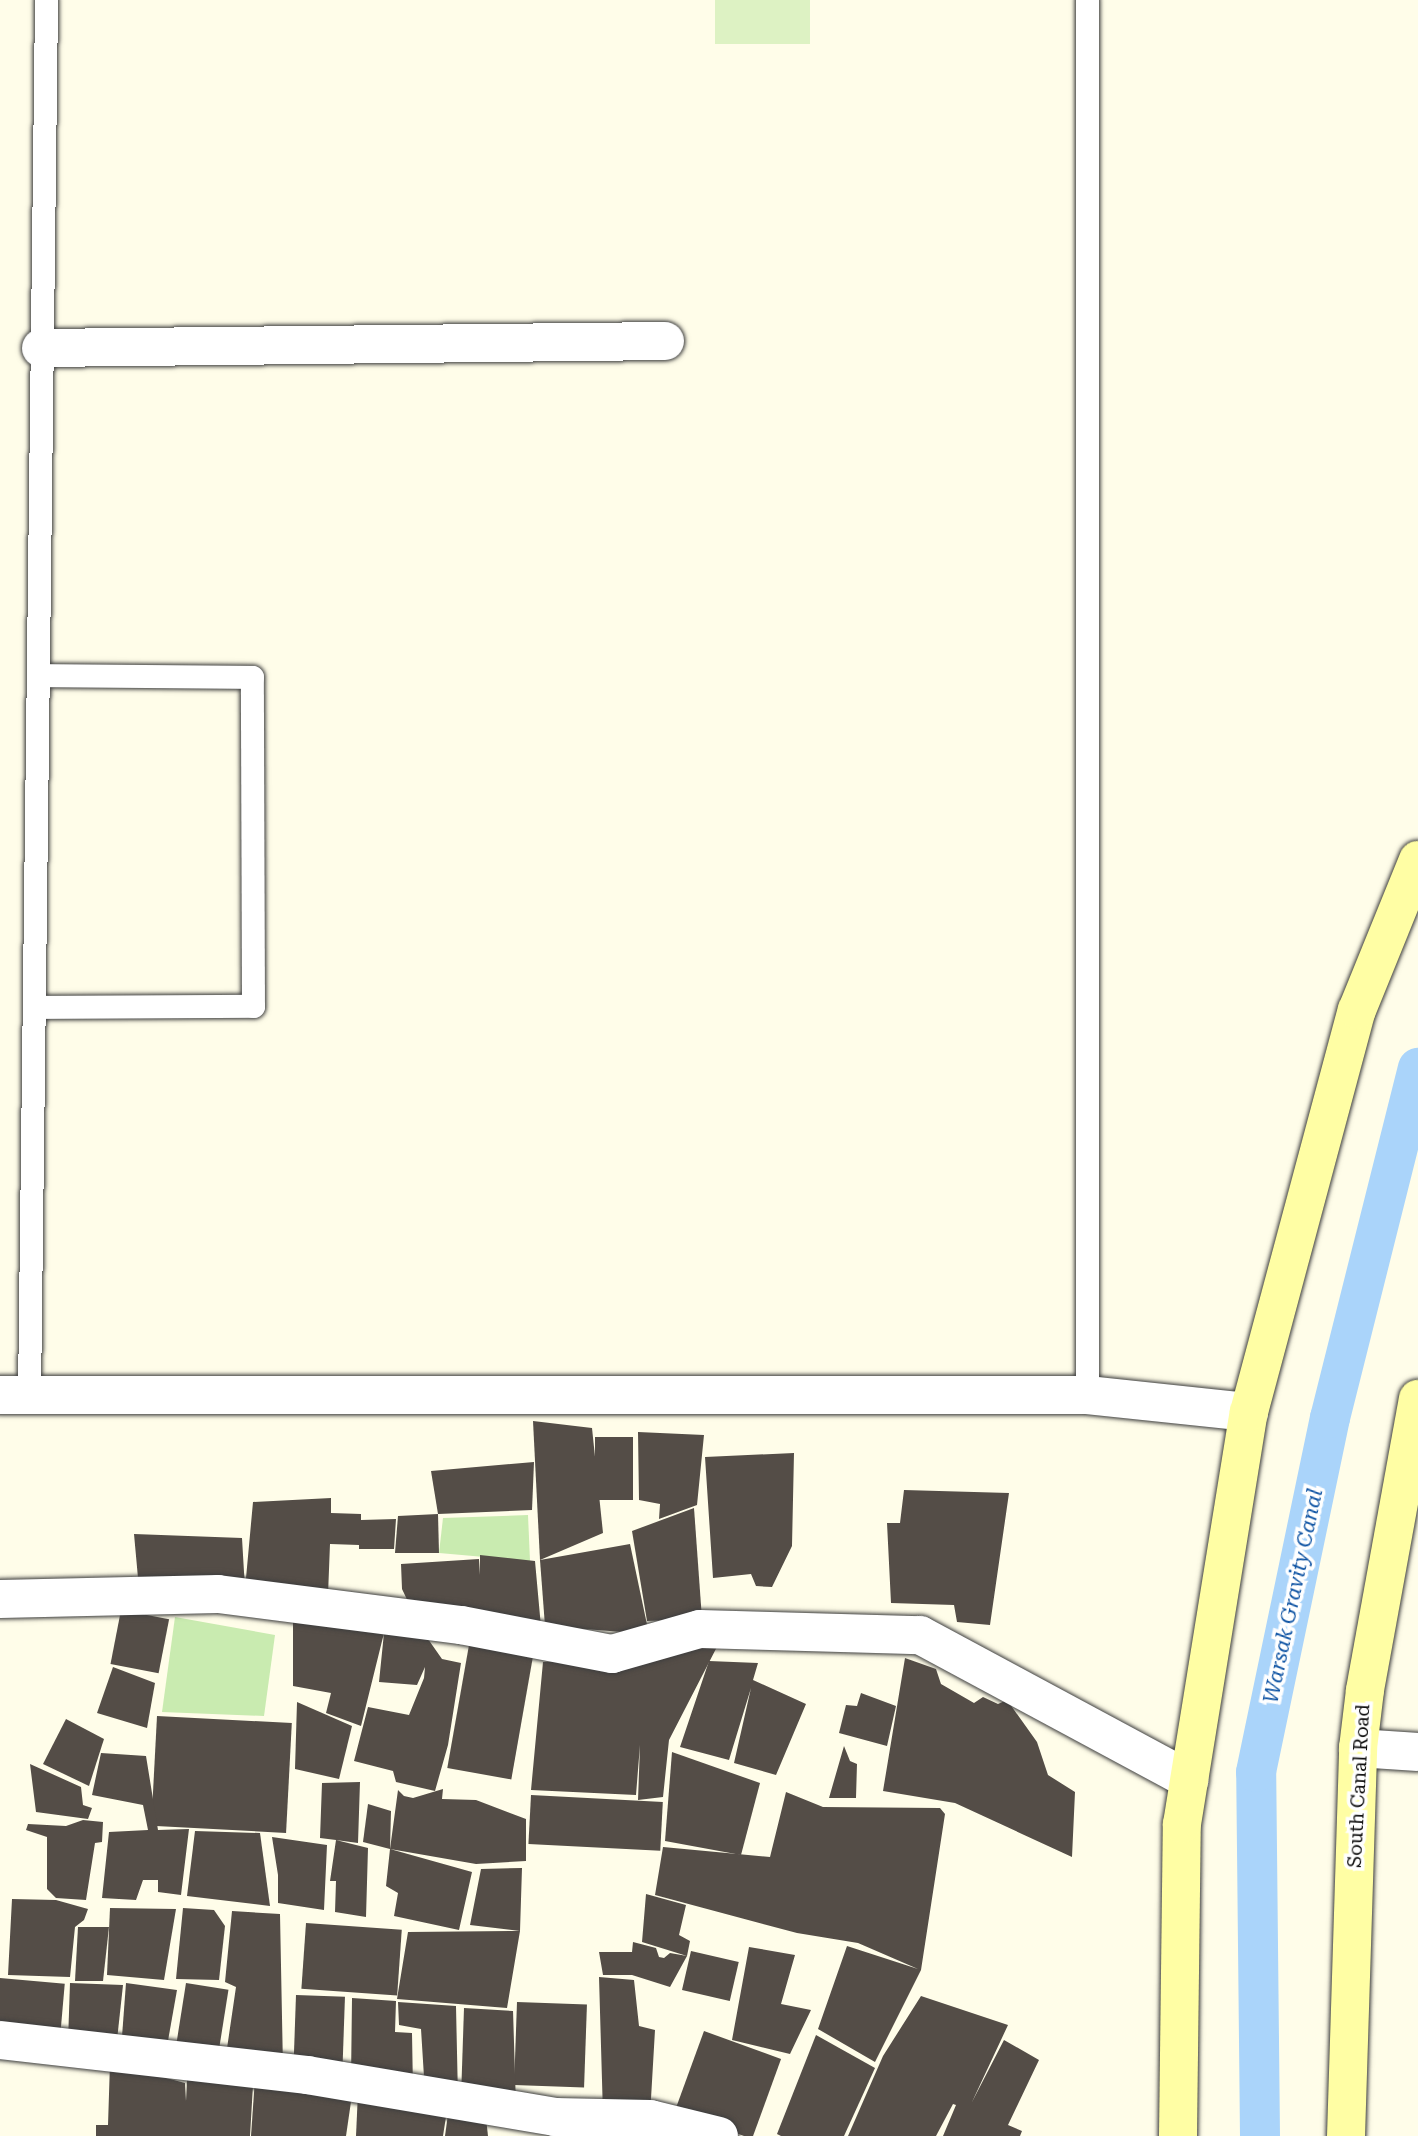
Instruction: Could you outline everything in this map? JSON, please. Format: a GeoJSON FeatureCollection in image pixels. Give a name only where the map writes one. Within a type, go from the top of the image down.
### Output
{"type":"FeatureCollection","features":[{"type":"Feature","properties":{"kind":"main road"},"geometry":{"type":"LineString","coordinates":[[1178,2136],[1182,1824],[1249,1412],[1357,1010],[1418,860]]}},
{"type":"Feature","properties":{"kind":"main road","name":"South Canal Road"},"geometry":{"type":"LineString","coordinates":[[1346,2136],[1357,1748],[1367,1677],[1418,1399]]}},
{"type":"Feature","properties":{"kind":"street"},"geometry":{"type":"LineString","coordinates":[[41,348],[665,341]]}},
{"type":"Feature","properties":{"kind":"street"},"geometry":{"type":"LineString","coordinates":[[14,1395],[1087,1395],[1249,1412]]}},
{"type":"Feature","properties":{"kind":"street"},"geometry":{"type":"LineString","coordinates":[[0,1599],[218,1594],[461,1626],[612,1654],[700,1629],[920,1635],[1189,1780]]}},
{"type":"Feature","properties":{"kind":"street"},"geometry":{"type":"LineString","coordinates":[[1357,1748],[1418,1752]]}},
{"type":"Feature","properties":{"kind":"street"},"geometry":{"type":"LineString","coordinates":[[0,2040],[307,2076],[555,2117],[650,2119],[719,2136]]}},
{"type":"Feature","properties":{"kind":"lane"},"geometry":{"type":"LineString","coordinates":[[14,1395],[34,1007],[46,0]]}},
{"type":"Feature","properties":{"kind":"lane"},"geometry":{"type":"LineString","coordinates":[[1087,0],[1087,1395]]}},
{"type":"Feature","properties":{"kind":"lane"},"geometry":{"type":"LineString","coordinates":[[34,1007],[253,1006],[252,677],[38,675]]}},
{"type":"Feature","properties":{"kind":"green space"},"geometry":{"type":"Polygon","coordinates":[[[715,0],[810,0],[810,44],[715,44],[715,0]]]}},
{"type":"Feature","properties":{"kind":"green space"},"geometry":{"type":"Polygon","coordinates":[[[528,1515],[530,1561],[439,1553],[443,1518],[528,1515]]]}},
{"type":"Feature","properties":{"kind":"green space"},"geometry":{"type":"Polygon","coordinates":[[[175,1617],[275,1635],[264,1716],[162,1712],[175,1617]]]}},
{"type":"Feature","properties":{"kind":"building"},"geometry":{"type":"Polygon","coordinates":[[[533,1421],[592,1428],[603,1533],[540,1560],[533,1421]]]}},
{"type":"Feature","properties":{"kind":"building"},"geometry":{"type":"Polygon","coordinates":[[[638,1432],[704,1435],[697,1505],[659,1519],[660,1504],[639,1500],[638,1432]]]}},
{"type":"Feature","properties":{"kind":"building"},"geometry":{"type":"Polygon","coordinates":[[[595,1437],[633,1437],[633,1500],[595,1500],[595,1437]]]}},
{"type":"Feature","properties":{"kind":"building"},"geometry":{"type":"Polygon","coordinates":[[[794,1453],[792,1546],[772,1587],[756,1586],[751,1574],[713,1578],[705,1457],[794,1453]]]}},
{"type":"Feature","properties":{"kind":"building"},"geometry":{"type":"Polygon","coordinates":[[[534,1462],[532,1510],[438,1514],[431,1471],[534,1462]]]}},
{"type":"Feature","properties":{"kind":"building"},"geometry":{"type":"Polygon","coordinates":[[[904,1490],[1009,1493],[990,1625],[957,1622],[954,1605],[891,1603],[887,1523],[900,1523],[904,1490]]]}},
{"type":"Feature","properties":{"kind":"building"},"geometry":{"type":"Polygon","coordinates":[[[331,1498],[331,1513],[361,1514],[361,1520],[396,1519],[394,1549],[359,1549],[359,1545],[330,1544],[328,1595],[139,1589],[134,1534],[242,1538],[245,1589],[253,1502],[331,1498]]]}},
{"type":"Feature","properties":{"kind":"building"},"geometry":{"type":"Polygon","coordinates":[[[694,1508],[702,1619],[647,1621],[632,1531],[694,1508]]]}},
{"type":"Feature","properties":{"kind":"building"},"geometry":{"type":"Polygon","coordinates":[[[438,1514],[439,1553],[395,1553],[398,1516],[438,1514]]]}},
{"type":"Feature","properties":{"kind":"building"},"geometry":{"type":"Polygon","coordinates":[[[630,1544],[649,1634],[545,1626],[540,1560],[630,1544]]]}},
{"type":"Feature","properties":{"kind":"building"},"geometry":{"type":"Polygon","coordinates":[[[480,1555],[535,1561],[541,1627],[412,1610],[402,1589],[401,1564],[479,1559],[480,1575],[480,1555]]]}},
{"type":"Feature","properties":{"kind":"building"},"geometry":{"type":"Polygon","coordinates":[[[121,1610],[169,1619],[159,1673],[111,1664],[121,1610]]]}},
{"type":"Feature","properties":{"kind":"building"},"geometry":{"type":"Polygon","coordinates":[[[293,1619],[384,1633],[361,1726],[326,1713],[331,1693],[293,1686],[293,1619]]]}},
{"type":"Feature","properties":{"kind":"building"},"geometry":{"type":"Polygon","coordinates":[[[384,1633],[428,1639],[442,1659],[461,1663],[448,1745],[435,1791],[396,1782],[393,1771],[354,1761],[368,1707],[409,1715],[424,1678],[425,1667],[417,1685],[379,1682],[384,1633]]]}},
{"type":"Feature","properties":{"kind":"building"},"geometry":{"type":"Polygon","coordinates":[[[720,1641],[669,1740],[663,1797],[638,1800],[640,1745],[636,1795],[531,1790],[543,1662],[615,1658],[720,1641]]]}},
{"type":"Feature","properties":{"kind":"building"},"geometry":{"type":"Polygon","coordinates":[[[469,1645],[533,1656],[511,1779],[447,1768],[469,1645]]]}},
{"type":"Feature","properties":{"kind":"building"},"geometry":{"type":"Polygon","coordinates":[[[905,1658],[936,1669],[941,1684],[974,1703],[983,1697],[998,1704],[1007,1700],[1037,1742],[1048,1775],[1075,1792],[1072,1857],[955,1803],[883,1791],[905,1658]]]}},
{"type":"Feature","properties":{"kind":"building"},"geometry":{"type":"Polygon","coordinates":[[[709,1661],[758,1663],[753,1680],[806,1704],[776,1775],[734,1763],[751,1688],[729,1760],[680,1747],[709,1661]]]}},
{"type":"Feature","properties":{"kind":"building"},"geometry":{"type":"Polygon","coordinates":[[[113,1667],[155,1683],[147,1728],[97,1713],[113,1667]]]}},
{"type":"Feature","properties":{"kind":"building"},"geometry":{"type":"Polygon","coordinates":[[[861,1693],[896,1706],[887,1746],[839,1733],[846,1705],[857,1706],[861,1693]]]}},
{"type":"Feature","properties":{"kind":"building"},"geometry":{"type":"Polygon","coordinates":[[[297,1702],[352,1726],[339,1779],[295,1769],[297,1702]]]}},
{"type":"Feature","properties":{"kind":"building"},"geometry":{"type":"Polygon","coordinates":[[[157,1716],[292,1723],[286,1833],[151,1826],[157,1716]]]}},
{"type":"Feature","properties":{"kind":"building"},"geometry":{"type":"Polygon","coordinates":[[[66,1719],[104,1739],[89,1786],[43,1764],[66,1719]]]}},
{"type":"Feature","properties":{"kind":"building"},"geometry":{"type":"Polygon","coordinates":[[[844,1746],[850,1761],[857,1764],[856,1798],[829,1798],[844,1746]]]}},
{"type":"Feature","properties":{"kind":"building"},"geometry":{"type":"Polygon","coordinates":[[[672,1752],[760,1783],[741,1855],[665,1841],[672,1752]]]}},
{"type":"Feature","properties":{"kind":"building"},"geometry":{"type":"Polygon","coordinates":[[[101,1753],[146,1756],[158,1830],[189,1829],[181,1895],[158,1892],[158,1880],[143,1880],[136,1900],[102,1898],[109,1832],[148,1830],[143,1805],[92,1795],[101,1753]]]}},
{"type":"Feature","properties":{"kind":"building"},"geometry":{"type":"Polygon","coordinates":[[[30,1764],[81,1787],[83,1805],[92,1808],[88,1819],[36,1812],[30,1764]]]}},
{"type":"Feature","properties":{"kind":"building"},"geometry":{"type":"Polygon","coordinates":[[[360,1782],[358,1843],[320,1838],[322,1783],[360,1782]]]}},
{"type":"Feature","properties":{"kind":"building"},"geometry":{"type":"Polygon","coordinates":[[[443,1789],[442,1799],[476,1800],[526,1819],[526,1861],[476,1864],[390,1849],[398,1790],[404,1796],[413,1798],[443,1789]]]}},
{"type":"Feature","properties":{"kind":"building"},"geometry":{"type":"Polygon","coordinates":[[[786,1792],[823,1807],[940,1808],[945,1814],[921,1970],[875,2062],[818,2029],[847,1946],[918,1969],[858,1943],[797,1933],[655,1895],[663,1847],[770,1857],[786,1792]]]}},
{"type":"Feature","properties":{"kind":"building"},"geometry":{"type":"Polygon","coordinates":[[[531,1795],[663,1802],[660,1851],[528,1844],[531,1795]]]}},
{"type":"Feature","properties":{"kind":"building"},"geometry":{"type":"Polygon","coordinates":[[[368,1804],[391,1811],[390,1849],[363,1842],[368,1804]]]}},
{"type":"Feature","properties":{"kind":"building"},"geometry":{"type":"Polygon","coordinates":[[[83,1820],[103,1822],[102,1842],[95,1843],[86,1900],[56,1898],[47,1889],[47,1837],[26,1830],[28,1824],[66,1826],[83,1820]]]}},
{"type":"Feature","properties":{"kind":"building"},"geometry":{"type":"Polygon","coordinates":[[[195,1831],[260,1833],[270,1906],[187,1896],[195,1831]]]}},
{"type":"Feature","properties":{"kind":"building"},"geometry":{"type":"Polygon","coordinates":[[[272,1837],[327,1845],[324,1910],[278,1903],[278,1875],[272,1837]]]}},
{"type":"Feature","properties":{"kind":"building"},"geometry":{"type":"Polygon","coordinates":[[[336,1840],[368,1848],[366,1917],[335,1912],[336,1881],[330,1881],[336,1840]]]}},
{"type":"Feature","properties":{"kind":"building"},"geometry":{"type":"Polygon","coordinates":[[[390,1849],[472,1872],[459,1930],[394,1916],[398,1893],[386,1886],[390,1849]]]}},
{"type":"Feature","properties":{"kind":"building"},"geometry":{"type":"Polygon","coordinates":[[[522,1868],[520,1931],[470,1925],[481,1869],[522,1868]]]}},
{"type":"Feature","properties":{"kind":"building"},"geometry":{"type":"Polygon","coordinates":[[[646,1894],[686,1905],[679,1935],[690,1941],[687,1956],[642,1942],[646,1894]]]}},
{"type":"Feature","properties":{"kind":"building"},"geometry":{"type":"Polygon","coordinates":[[[12,1899],[56,1900],[88,1909],[84,1920],[75,1927],[70,1977],[8,1975],[12,1899]]]}},
{"type":"Feature","properties":{"kind":"building"},"geometry":{"type":"Polygon","coordinates":[[[110,1908],[176,1909],[164,1980],[107,1975],[110,1908]]]}},
{"type":"Feature","properties":{"kind":"building"},"geometry":{"type":"Polygon","coordinates":[[[183,1908],[214,1910],[225,1926],[219,1980],[176,1979],[183,1908]]]}},
{"type":"Feature","properties":{"kind":"building"},"geometry":{"type":"Polygon","coordinates":[[[232,1911],[280,1914],[283,2068],[225,2062],[236,1987],[225,1982],[232,1911]]]}},
{"type":"Feature","properties":{"kind":"building"},"geometry":{"type":"Polygon","coordinates":[[[306,1923],[402,1930],[397,1996],[301,1989],[306,1923]]]}},
{"type":"Feature","properties":{"kind":"building"},"geometry":{"type":"Polygon","coordinates":[[[78,1927],[109,1927],[103,1981],[75,1981],[78,1927]]]}},
{"type":"Feature","properties":{"kind":"building"},"geometry":{"type":"Polygon","coordinates":[[[520,1931],[507,2008],[397,1999],[408,1932],[520,1931]]]}},
{"type":"Feature","properties":{"kind":"building"},"geometry":{"type":"Polygon","coordinates":[[[633,1942],[656,1948],[659,1957],[664,1958],[670,1953],[687,1956],[670,1987],[632,1975],[603,1975],[599,1952],[632,1952],[633,1942]]]}},
{"type":"Feature","properties":{"kind":"building"},"geometry":{"type":"Polygon","coordinates":[[[749,1947],[795,1955],[781,2004],[811,2010],[790,2054],[732,2040],[749,1947]]]}},
{"type":"Feature","properties":{"kind":"building"},"geometry":{"type":"Polygon","coordinates":[[[691,1951],[739,1962],[730,2001],[682,1990],[691,1951]]]}},
{"type":"Feature","properties":{"kind":"building"},"geometry":{"type":"Polygon","coordinates":[[[599,1977],[634,1980],[639,2026],[655,2030],[650,2116],[603,2115],[599,1977]]]}},
{"type":"Feature","properties":{"kind":"building"},"geometry":{"type":"Polygon","coordinates":[[[0,1978],[65,1984],[60,2040],[0,2035],[0,1978]]]}},
{"type":"Feature","properties":{"kind":"building"},"geometry":{"type":"Polygon","coordinates":[[[70,1983],[123,1985],[116,2049],[68,2042],[70,1983]]]}},
{"type":"Feature","properties":{"kind":"building"},"geometry":{"type":"Polygon","coordinates":[[[126,1983],[177,1990],[166,2052],[121,2050],[126,1983]]]}},
{"type":"Feature","properties":{"kind":"building"},"geometry":{"type":"Polygon","coordinates":[[[186,1983],[228,1990],[218,2059],[175,2052],[186,1983]]]}},
{"type":"Feature","properties":{"kind":"building"},"geometry":{"type":"Polygon","coordinates":[[[296,1995],[345,1997],[342,2070],[293,2068],[296,1995]]]}},
{"type":"Feature","properties":{"kind":"building"},"geometry":{"type":"Polygon","coordinates":[[[921,1996],[1008,2025],[972,2102],[1004,2040],[1039,2060],[1008,2125],[1022,2131],[1020,2136],[943,2136],[956,2105],[953,2104],[936,2136],[848,2136],[883,2056],[921,1996]]]}},
{"type":"Feature","properties":{"kind":"building"},"geometry":{"type":"Polygon","coordinates":[[[352,1998],[396,2001],[395,2032],[412,2033],[413,2090],[351,2080],[352,1998]]]}},
{"type":"Feature","properties":{"kind":"building"},"geometry":{"type":"Polygon","coordinates":[[[398,2002],[456,2006],[458,2098],[425,2093],[421,2029],[399,2025],[398,2002]]]}},
{"type":"Feature","properties":{"kind":"building"},"geometry":{"type":"Polygon","coordinates":[[[517,2002],[587,2004],[584,2087],[514,2085],[517,2002]]]}},
{"type":"Feature","properties":{"kind":"building"},"geometry":{"type":"Polygon","coordinates":[[[464,2008],[513,2011],[516,2107],[461,2098],[464,2008]]]}},
{"type":"Feature","properties":{"kind":"building"},"geometry":{"type":"Polygon","coordinates":[[[704,2031],[781,2059],[753,2136],[744,2136],[675,2111],[704,2031]]]}},
{"type":"Feature","properties":{"kind":"building"},"geometry":{"type":"Polygon","coordinates":[[[816,2035],[875,2068],[844,2136],[781,2136],[777,2134],[816,2035]]]}},
{"type":"Feature","properties":{"kind":"building"},"geometry":{"type":"Polygon","coordinates":[[[110,2063],[185,2083],[186,2101],[187,2080],[253,2085],[250,2136],[96,2136],[96,2125],[108,2125],[110,2063]]]}},
{"type":"Feature","properties":{"kind":"building"},"geometry":{"type":"Polygon","coordinates":[[[255,2078],[353,2088],[346,2136],[251,2136],[255,2078]]]}},
{"type":"Feature","properties":{"kind":"building"},"geometry":{"type":"Polygon","coordinates":[[[358,2092],[447,2110],[443,2136],[356,2136],[358,2092]]]}},
{"type":"Feature","properties":{"kind":"building"},"geometry":{"type":"Polygon","coordinates":[[[449,2107],[486,2118],[488,2136],[445,2136],[449,2107]]]}},
{"type":"Feature","properties":{"kind":"waterway","name":"Warsak Gravity Canal"},"geometry":{"type":"LineString","coordinates":[[1260,2136],[1256,1772],[1330,1418],[1418,1068]]}}]}
